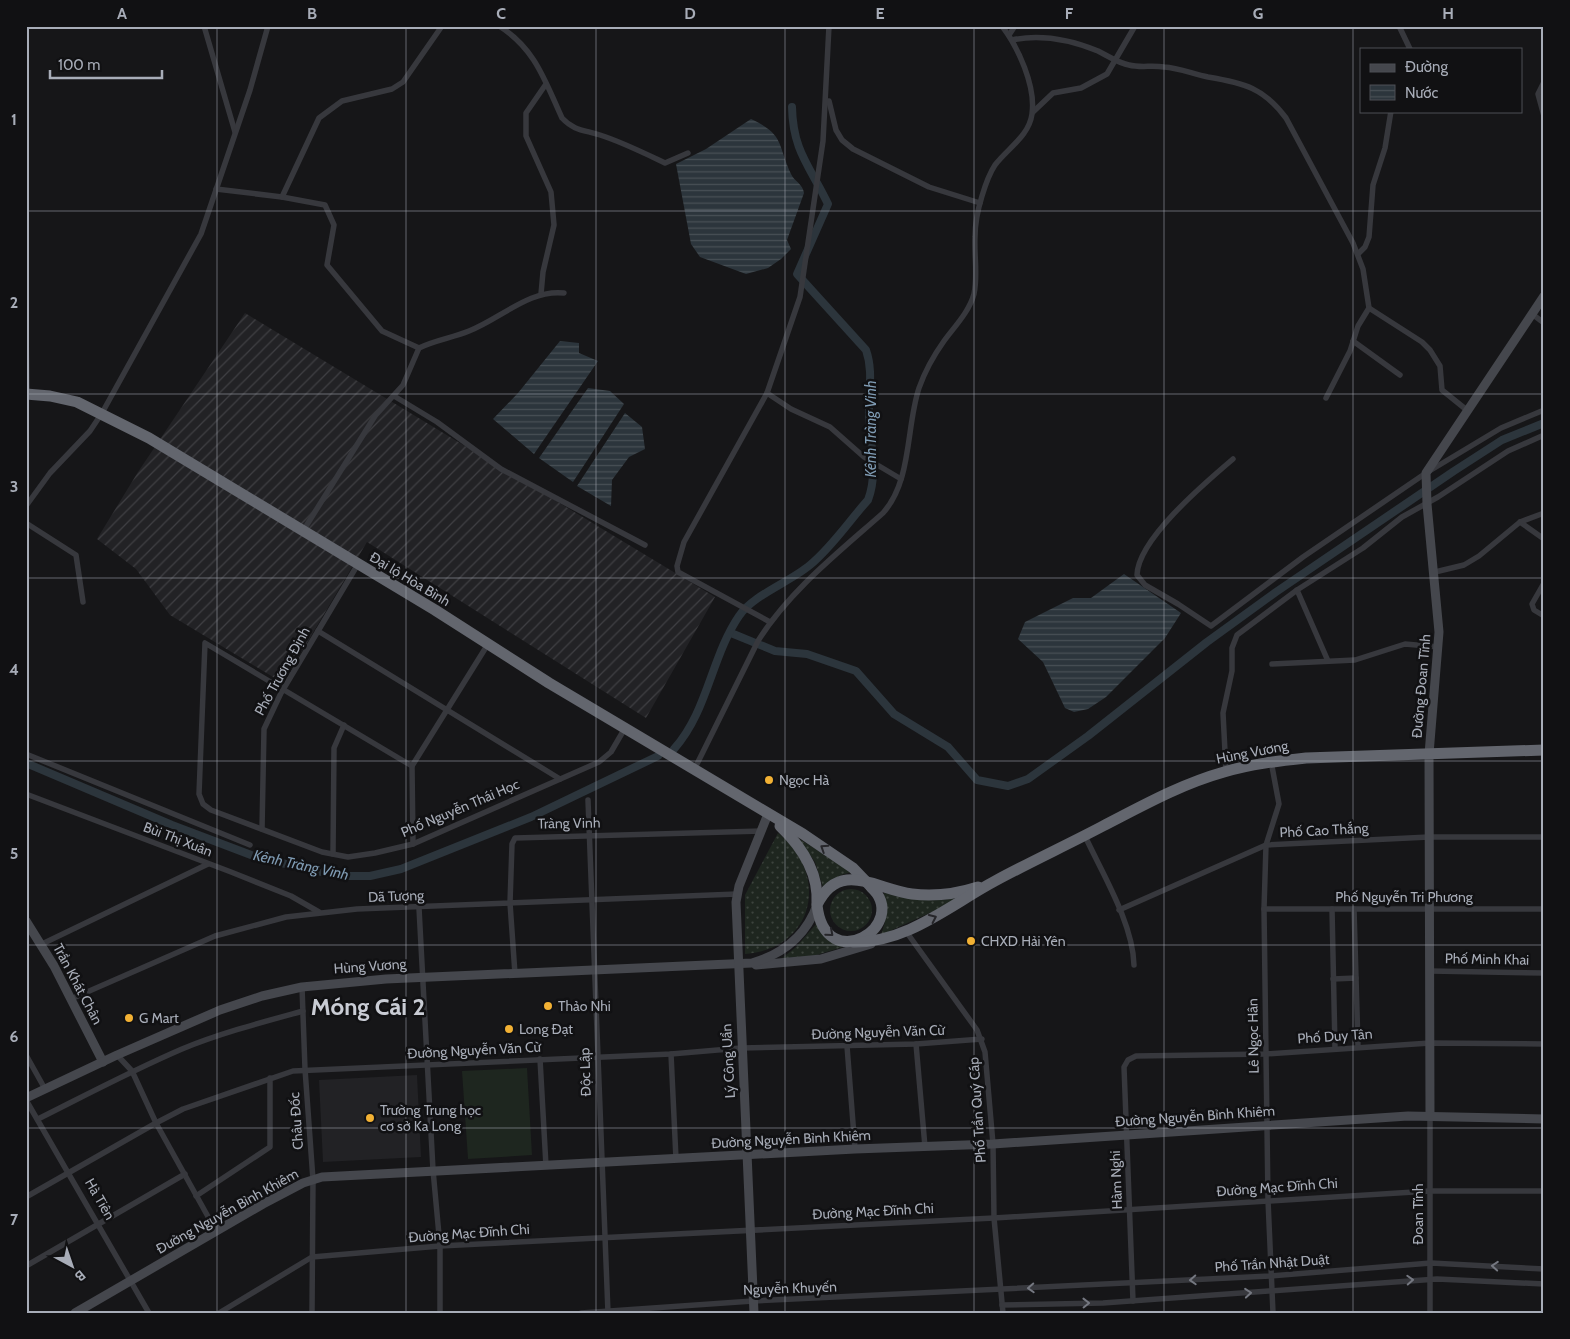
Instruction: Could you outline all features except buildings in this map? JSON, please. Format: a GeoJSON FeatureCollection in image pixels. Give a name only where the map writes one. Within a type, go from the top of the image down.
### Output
{"type":"FeatureCollection","features":[{"type":"Feature","properties":{"kind":"highway","name":"Đại lộ Hòa Bình"},"geometry":{"type":"LineString","coordinates":[[26,394],[64,398],[102,414],[150,438],[768,814]]}},
{"type":"Feature","properties":{"kind":"highway","name":"Hùng Vương"},"geometry":{"type":"LineString","coordinates":[[991,883],[1193,782],[1226,771],[1271,761],[1324,757],[1544,750]]}},
{"type":"Feature","properties":{"kind":"highway"},"geometry":{"type":"LineString","coordinates":[[768,814],[853,868],[901,892]]}},
{"type":"Feature","properties":{"kind":"highway"},"geometry":{"type":"LineString","coordinates":[[768,814],[794,840],[807,859],[814,876],[821,925],[827,932],[844,942],[888,938],[955,907],[991,883]]}},
{"type":"Feature","properties":{"kind":"highway"},"geometry":{"type":"LineString","coordinates":[[853,868],[880,900],[881,911],[874,931],[859,940]]}},
{"type":"Feature","properties":{"kind":"highway"},"geometry":{"type":"LineString","coordinates":[[817,905],[828,888],[836,882],[846,879],[901,892],[944,895],[991,883]]}},
{"type":"Feature","properties":{"kind":"street"},"geometry":{"type":"LineString","coordinates":[[204,26],[235,133]]}},
{"type":"Feature","properties":{"kind":"street"},"geometry":{"type":"LineString","coordinates":[[26,506],[50,473],[90,431],[102,414],[196,245],[235,133],[268,26]]}},
{"type":"Feature","properties":{"kind":"street"},"geometry":{"type":"LineString","coordinates":[[282,197],[320,118],[342,102],[392,89],[402,82],[442,26]]}},
{"type":"Feature","properties":{"kind":"street"},"geometry":{"type":"LineString","coordinates":[[499,26],[522,43],[534,58],[562,118],[576,129],[600,135],[665,163],[688,153]]}},
{"type":"Feature","properties":{"kind":"street"},"geometry":{"type":"LineString","coordinates":[[770,622],[730,602],[678,572],[677,566],[684,542],[767,393],[800,297],[822,155],[828,89],[829,26]]}},
{"type":"Feature","properties":{"kind":"street"},"geometry":{"type":"LineString","coordinates":[[1002,26],[1010,37],[1024,67],[1032,98],[1033,112]]}},
{"type":"Feature","properties":{"kind":"street"},"geometry":{"type":"LineString","coordinates":[[1010,37],[1014,26]]}},
{"type":"Feature","properties":{"kind":"street"},"geometry":{"type":"LineString","coordinates":[[694,770],[755,651],[758,641],[770,622],[816,574],[890,506],[901,479],[913,410],[920,386],[931,361],[965,314],[974,294],[975,227],[980,203],[995,166],[1023,136],[1033,112],[1052,93],[1081,88],[1093,83],[1111,70],[1134,26]]}},
{"type":"Feature","properties":{"kind":"street"},"geometry":{"type":"LineString","coordinates":[[1399,26],[1410,48]]}},
{"type":"Feature","properties":{"kind":"street"},"geometry":{"type":"LineString","coordinates":[[1010,37],[1035,36],[1061,40],[1092,49],[1128,65],[1163,66],[1234,80],[1247,84],[1262,93],[1286,118],[1358,254],[1370,308],[1326,398]]}},
{"type":"Feature","properties":{"kind":"street"},"geometry":{"type":"LineString","coordinates":[[1544,82],[1538,94],[1544,116]]}},
{"type":"Feature","properties":{"kind":"street"},"geometry":{"type":"LineString","coordinates":[[542,294],[543,272],[554,225],[550,187],[526,136],[526,113],[546,84]]}},
{"type":"Feature","properties":{"kind":"street"},"geometry":{"type":"LineString","coordinates":[[828,89],[836,130],[842,140],[853,149],[929,187],[980,203]]}},
{"type":"Feature","properties":{"kind":"street"},"geometry":{"type":"LineString","coordinates":[[1358,254],[1368,242],[1373,185],[1385,148],[1391,112]]}},
{"type":"Feature","properties":{"kind":"street"},"geometry":{"type":"LineString","coordinates":[[216,189],[282,197],[325,205],[334,225],[327,265],[382,331],[419,348]]}},
{"type":"Feature","properties":{"kind":"street"},"geometry":{"type":"LineString","coordinates":[[303,531],[375,416],[403,386],[419,348],[434,340],[454,337],[491,322],[542,294],[564,293]]}},
{"type":"Feature","properties":{"kind":"street"},"geometry":{"type":"LineString","coordinates":[[1426,477],[1436,455],[1468,411],[1544,296]]}},
{"type":"Feature","properties":{"kind":"street"},"geometry":{"type":"LineString","coordinates":[[1370,308],[1422,342],[1440,366],[1442,390],[1468,411]]}},
{"type":"Feature","properties":{"kind":"street"},"geometry":{"type":"LineString","coordinates":[[1532,314],[1544,323]]}},
{"type":"Feature","properties":{"kind":"street"},"geometry":{"type":"LineString","coordinates":[[26,329],[26,394]]}},
{"type":"Feature","properties":{"kind":"street"},"geometry":{"type":"LineString","coordinates":[[1353,341],[1400,375]]}},
{"type":"Feature","properties":{"kind":"street"},"geometry":{"type":"LineString","coordinates":[[767,393],[791,409],[830,427],[864,457],[901,479]]}},
{"type":"Feature","properties":{"kind":"street"},"geometry":{"type":"LineString","coordinates":[[394,396],[437,422],[501,469],[644,545]]}},
{"type":"Feature","properties":{"kind":"street"},"geometry":{"type":"LineString","coordinates":[[1233,459],[1195,492],[1161,528],[1144,554],[1137,570],[1137,575],[1145,586],[1178,604],[1210,626],[1310,551],[1501,428],[1544,410]]}},
{"type":"Feature","properties":{"kind":"street"},"geometry":{"type":"LineString","coordinates":[[1226,771],[1223,713],[1232,671],[1233,642],[1237,635],[1296,590],[1363,548],[1394,522],[1426,501],[1508,451],[1544,435]]}},
{"type":"Feature","properties":{"kind":"street","name":"Đường Đoan Tĩnh"},"geometry":{"type":"LineString","coordinates":[[1426,477],[1426,501],[1435,572],[1439,646],[1429,754],[1430,1115]]}},
{"type":"Feature","properties":{"kind":"street"},"geometry":{"type":"LineString","coordinates":[[1435,572],[1464,565],[1520,522],[1544,513]]}},
{"type":"Feature","properties":{"kind":"street"},"geometry":{"type":"LineString","coordinates":[[1520,522],[1544,539]]}},
{"type":"Feature","properties":{"kind":"street"},"geometry":{"type":"LineString","coordinates":[[26,523],[76,555],[83,602]]}},
{"type":"Feature","properties":{"kind":"street","name":"Phố Trương Định"},"geometry":{"type":"LineString","coordinates":[[262,830],[264,729],[283,690],[358,564]]}},
{"type":"Feature","properties":{"kind":"street"},"geometry":{"type":"LineString","coordinates":[[1544,582],[1532,604],[1534,610],[1544,616]]}},
{"type":"Feature","properties":{"kind":"street"},"geometry":{"type":"LineString","coordinates":[[1296,590],[1328,661]]}},
{"type":"Feature","properties":{"kind":"street"},"geometry":{"type":"LineString","coordinates":[[318,631],[560,779]]}},
{"type":"Feature","properties":{"kind":"street","name":"Phố Nguyễn Thái Học"},"geometry":{"type":"LineString","coordinates":[[283,690],[205,643],[199,794],[203,804],[211,810],[262,830],[333,854],[348,857],[375,854],[413,844],[600,762],[611,752],[625,728]]}},
{"type":"Feature","properties":{"kind":"street"},"geometry":{"type":"LineString","coordinates":[[413,844],[412,766],[488,644]]}},
{"type":"Feature","properties":{"kind":"street"},"geometry":{"type":"LineString","coordinates":[[1272,664],[1364,658],[1405,644],[1439,646]]}},
{"type":"Feature","properties":{"kind":"street"},"geometry":{"type":"LineString","coordinates":[[283,690],[412,766]]}},
{"type":"Feature","properties":{"kind":"street"},"geometry":{"type":"LineString","coordinates":[[333,854],[334,748],[344,726]]}},
{"type":"Feature","properties":{"kind":"street"},"geometry":{"type":"LineString","coordinates":[[26,754],[250,845]]}},
{"type":"Feature","properties":{"kind":"street","name":"Lê Ngọc Hân"},"geometry":{"type":"LineString","coordinates":[[1271,761],[1278,804],[1266,845],[1264,910],[1268,1200],[1273,1313]]}},
{"type":"Feature","properties":{"kind":"street","name":"Bùi Thị Xuân"},"geometry":{"type":"LineString","coordinates":[[26,794],[291,896],[319,912]]}},
{"type":"Feature","properties":{"kind":"street","name":"Độc Lập"},"geometry":{"type":"LineString","coordinates":[[588,800],[608,1312]]}},
{"type":"Feature","properties":{"kind":"street","name":"Lý Công Uẩn"},"geometry":{"type":"LineString","coordinates":[[754,1313],[741,1048],[737,894],[768,814]]}},
{"type":"Feature","properties":{"kind":"street","name":"Tràng Vinh"},"geometry":{"type":"LineString","coordinates":[[515,974],[510,903],[512,844],[515,838],[762,831]]}},
{"type":"Feature","properties":{"kind":"street"},"geometry":{"type":"LineString","coordinates":[[1085,836],[1130,938],[1134,965]]}},
{"type":"Feature","properties":{"kind":"street","name":"Phố Cao Thắng"},"geometry":{"type":"LineString","coordinates":[[1119,910],[1266,845],[1429,837],[1544,837]]}},
{"type":"Feature","properties":{"kind":"street"},"geometry":{"type":"LineString","coordinates":[[42,944],[208,864]]}},
{"type":"Feature","properties":{"kind":"street","name":"Dã Tượng"},"geometry":{"type":"LineString","coordinates":[[71,999],[215,936],[267,921],[319,912],[737,894]]}},
{"type":"Feature","properties":{"kind":"street"},"geometry":{"type":"LineString","coordinates":[[739,964],[764,959],[787,947],[806,928],[817,905]]}},
{"type":"Feature","properties":{"kind":"street"},"geometry":{"type":"LineString","coordinates":[[419,908],[433,1170],[440,1246],[440,1313]]}},
{"type":"Feature","properties":{"kind":"street"},"geometry":{"type":"LineString","coordinates":[[1332,909],[1335,1048]]}},
{"type":"Feature","properties":{"kind":"street"},"geometry":{"type":"LineString","coordinates":[[1354,909],[1358,1046]]}},
{"type":"Feature","properties":{"kind":"street","name":"Phố Nguyễn Tri Phương"},"geometry":{"type":"LineString","coordinates":[[1264,910],[1544,909]]}},
{"type":"Feature","properties":{"kind":"street","name":"Trần Khát Chân"},"geometry":{"type":"LineString","coordinates":[[26,921],[42,944],[103,1062]]}},
{"type":"Feature","properties":{"kind":"street","name":"Phố Trần Quý Cáp"},"geometry":{"type":"LineString","coordinates":[[905,930],[982,1039],[985,1052],[993,1144],[994,1218],[1003,1313]]}},
{"type":"Feature","properties":{"kind":"street"},"geometry":{"type":"LineString","coordinates":[[739,964],[775,965],[832,957],[888,938]]}},
{"type":"Feature","properties":{"kind":"street"},"geometry":{"type":"LineString","coordinates":[[832,957],[859,940]]}},
{"type":"Feature","properties":{"kind":"street","name":"Hùng Vương"},"geometry":{"type":"LineString","coordinates":[[26,1099],[117,1055],[220,1010],[262,996],[302,987],[424,978],[739,964]]}},
{"type":"Feature","properties":{"kind":"street","name":"Phố Minh Khai"},"geometry":{"type":"LineString","coordinates":[[1430,971],[1544,973]]}},
{"type":"Feature","properties":{"kind":"street"},"geometry":{"type":"LineString","coordinates":[[1333,979],[1356,978]]}},
{"type":"Feature","properties":{"kind":"street","name":"Châu Đốc"},"geometry":{"type":"LineString","coordinates":[[302,987],[312,1180],[312,1313]]}},
{"type":"Feature","properties":{"kind":"street"},"geometry":{"type":"LineString","coordinates":[[38,1119],[132,1071],[194,1045],[259,1023],[303,1011]]}},
{"type":"Feature","properties":{"kind":"street","name":"Đường Nguyễn Văn Cừ"},"geometry":{"type":"LineString","coordinates":[[26,1197],[156,1123],[201,1102],[270,1078],[305,1069],[671,1054],[741,1048],[916,1044],[982,1039]]}},
{"type":"Feature","properties":{"kind":"street","name":"Phố Duy Tân"},"geometry":{"type":"LineString","coordinates":[[1128,1060],[1136,1056],[1266,1054],[1430,1042],[1544,1044]]}},
{"type":"Feature","properties":{"kind":"street"},"geometry":{"type":"LineString","coordinates":[[916,1044],[925,1147]]}},
{"type":"Feature","properties":{"kind":"street"},"geometry":{"type":"LineString","coordinates":[[847,1046],[855,1149]]}},
{"type":"Feature","properties":{"kind":"street"},"geometry":{"type":"LineString","coordinates":[[671,1054],[676,1160]]}},
{"type":"Feature","properties":{"kind":"street"},"geometry":{"type":"LineString","coordinates":[[26,1055],[45,1089]]}},
{"type":"Feature","properties":{"kind":"street"},"geometry":{"type":"LineString","coordinates":[[117,1055],[132,1071],[156,1123],[216,1231]]}},
{"type":"Feature","properties":{"kind":"street"},"geometry":{"type":"LineString","coordinates":[[540,1059],[546,1166]]}},
{"type":"Feature","properties":{"kind":"street","name":"Hàm Nghi"},"geometry":{"type":"LineString","coordinates":[[1128,1060],[1124,1067],[1133,1301]]}},
{"type":"Feature","properties":{"kind":"street"},"geometry":{"type":"LineString","coordinates":[[196,1196],[270,1147],[270,1078]]}},
{"type":"Feature","properties":{"kind":"street","name":"Hà Tiên"},"geometry":{"type":"LineString","coordinates":[[26,1099],[70,1172],[149,1313]]}},
{"type":"Feature","properties":{"kind":"street","name":"Đường Nguyễn Bỉnh Khiêm"},"geometry":{"type":"LineString","coordinates":[[75,1313],[290,1190],[312,1180],[335,1176],[676,1160],[855,1149],[993,1144],[1267,1124],[1430,1115],[1544,1119]]}},
{"type":"Feature","properties":{"kind":"street","name":"Đoan Tĩnh"},"geometry":{"type":"LineString","coordinates":[[1430,1115],[1430,1313]]}},
{"type":"Feature","properties":{"kind":"street"},"geometry":{"type":"LineString","coordinates":[[26,1266],[185,1174]]}},
{"type":"Feature","properties":{"kind":"street","name":"Đường Mạc Đĩnh Chi"},"geometry":{"type":"LineString","coordinates":[[219,1313],[312,1257],[440,1246],[994,1218],[1430,1191],[1544,1191]]}},
{"type":"Feature","properties":{"kind":"street","name":"Phố Trần Nhật Duật"},"geometry":{"type":"LineString","coordinates":[[1002,1290],[1270,1276],[1430,1264],[1544,1269]]}},
{"type":"Feature","properties":{"kind":"street","name":"Phố Trần Nhật Duật"},"geometry":{"type":"LineString","coordinates":[[1002,1305],[1133,1301],[1430,1280],[1544,1284]]}},
{"type":"Feature","properties":{"kind":"street","name":"Nguyễn Khuyến"},"geometry":{"type":"LineString","coordinates":[[581,1313],[753,1301],[1002,1290]]}},
{"type":"Feature","properties":{"kind":"shaded area"},"geometry":{"type":"Polygon","coordinates":[[[245,313],[715,597],[646,718],[367,542],[283,683],[170,615],[136,569],[97,539],[138,472],[245,313]]]}},
{"type":"Feature","properties":{"kind":"shaded area"},"geometry":{"type":"Polygon","coordinates":[[[778,833],[794,850],[805,869],[809,888],[807,907],[800,924],[787,938],[769,949],[745,954],[745,895],[778,833]]]}},
{"type":"Feature","properties":{"kind":"shaded area"},"geometry":{"type":"Polygon","coordinates":[[[798,838],[852,872],[841,875],[823,887],[815,862],[798,838]]]}},
{"type":"Feature","properties":{"kind":"shaded area"},"geometry":{"type":"Polygon","coordinates":[[[851,889],[866,895],[872,910],[866,925],[851,931],[836,925],[830,910],[836,895],[851,889]]]}},
{"type":"Feature","properties":{"kind":"shaded area"},"geometry":{"type":"Polygon","coordinates":[[[884,893],[926,900],[955,898],[956,901],[881,935],[885,922],[884,893]]]}},
{"type":"Feature","properties":{"kind":"shaded area"},"geometry":{"type":"Polygon","coordinates":[[[817,923],[830,939],[843,947],[813,956],[781,959],[796,947],[817,923]]]}},
{"type":"Feature","properties":{"kind":"shaded area"},"geometry":{"type":"Polygon","coordinates":[[[527,1068],[532,1155],[468,1159],[462,1071],[527,1068]]]}},
{"type":"Feature","properties":{"kind":"shaded area","name":"Trường Trung học cơ sở Ka Long"},"geometry":{"type":"Polygon","coordinates":[[[417,1075],[421,1157],[323,1162],[319,1080],[417,1075]]]}},
{"type":"Feature","properties":{"kind":"water"},"geometry":{"type":"Polygon","coordinates":[[[751,119],[770,130],[779,141],[791,174],[802,187],[804,193],[787,240],[791,249],[768,268],[746,274],[700,257],[691,244],[676,164],[706,149],[751,119]]]}},
{"type":"Feature","properties":{"kind":"water"},"geometry":{"type":"Polygon","coordinates":[[[560,341],[579,343],[579,353],[598,361],[534,454],[493,419],[518,393],[560,341]]]}},
{"type":"Feature","properties":{"kind":"water"},"geometry":{"type":"Polygon","coordinates":[[[588,388],[610,391],[624,404],[573,482],[539,458],[588,388]]]}},
{"type":"Feature","properties":{"kind":"water"},"geometry":{"type":"Polygon","coordinates":[[[625,413],[642,427],[645,449],[629,457],[612,480],[611,506],[577,486],[625,413]]]}},
{"type":"Feature","properties":{"kind":"water"},"geometry":{"type":"Polygon","coordinates":[[[1124,574],[1181,613],[1165,638],[1106,697],[1088,709],[1074,712],[1065,708],[1043,662],[1018,639],[1025,622],[1073,598],[1091,598],[1124,574]]]}},
{"type":"Feature","properties":{"kind":"waterway","name":"Kênh Tràng Vinh"},"geometry":{"type":"LineString","coordinates":[[674,749],[695,718],[722,649],[745,608],[762,595],[802,571],[818,558],[868,500],[871,489],[873,456],[869,422],[870,372],[866,350],[797,274],[828,204],[799,147],[793,123],[792,107]]}},
{"type":"Feature","properties":{"kind":"waterway"},"geometry":{"type":"LineString","coordinates":[[731,633],[775,651],[807,654],[856,671],[894,714],[948,747],[977,780],[1008,786],[1028,779],[1088,736],[1207,642],[1276,592],[1454,471],[1502,440],[1544,423]]}},
{"type":"Feature","properties":{"kind":"waterway","name":"Kênh Tràng Vinh"},"geometry":{"type":"LineString","coordinates":[[26,763],[172,825],[259,858],[340,876],[370,876],[401,869],[531,817],[658,756]]}},
{"type":"Feature","properties":{"kind":"place","name":"Ngọc Hà"},"geometry":{"type":"Point","coordinates":[769,780]}},
{"type":"Feature","properties":{"kind":"place","name":"CHXD Hải Yên"},"geometry":{"type":"Point","coordinates":[971,941]}},
{"type":"Feature","properties":{"kind":"place","name":"Thảo Nhi"},"geometry":{"type":"Point","coordinates":[548,1006]}},
{"type":"Feature","properties":{"kind":"place","name":"G Mart"},"geometry":{"type":"Point","coordinates":[129,1018]}},
{"type":"Feature","properties":{"kind":"place","name":"Long Đạt"},"geometry":{"type":"Point","coordinates":[509,1029]}},
{"type":"Feature","properties":{"kind":"place","name":"Trường Trung học cơ sở Ka Long"},"geometry":{"type":"Point","coordinates":[370,1118]}},
{"type":"Feature","properties":{"kind":"district","name":"Móng Cái 2"},"geometry":{"type":"Point","coordinates":[368,1007]}}]}
